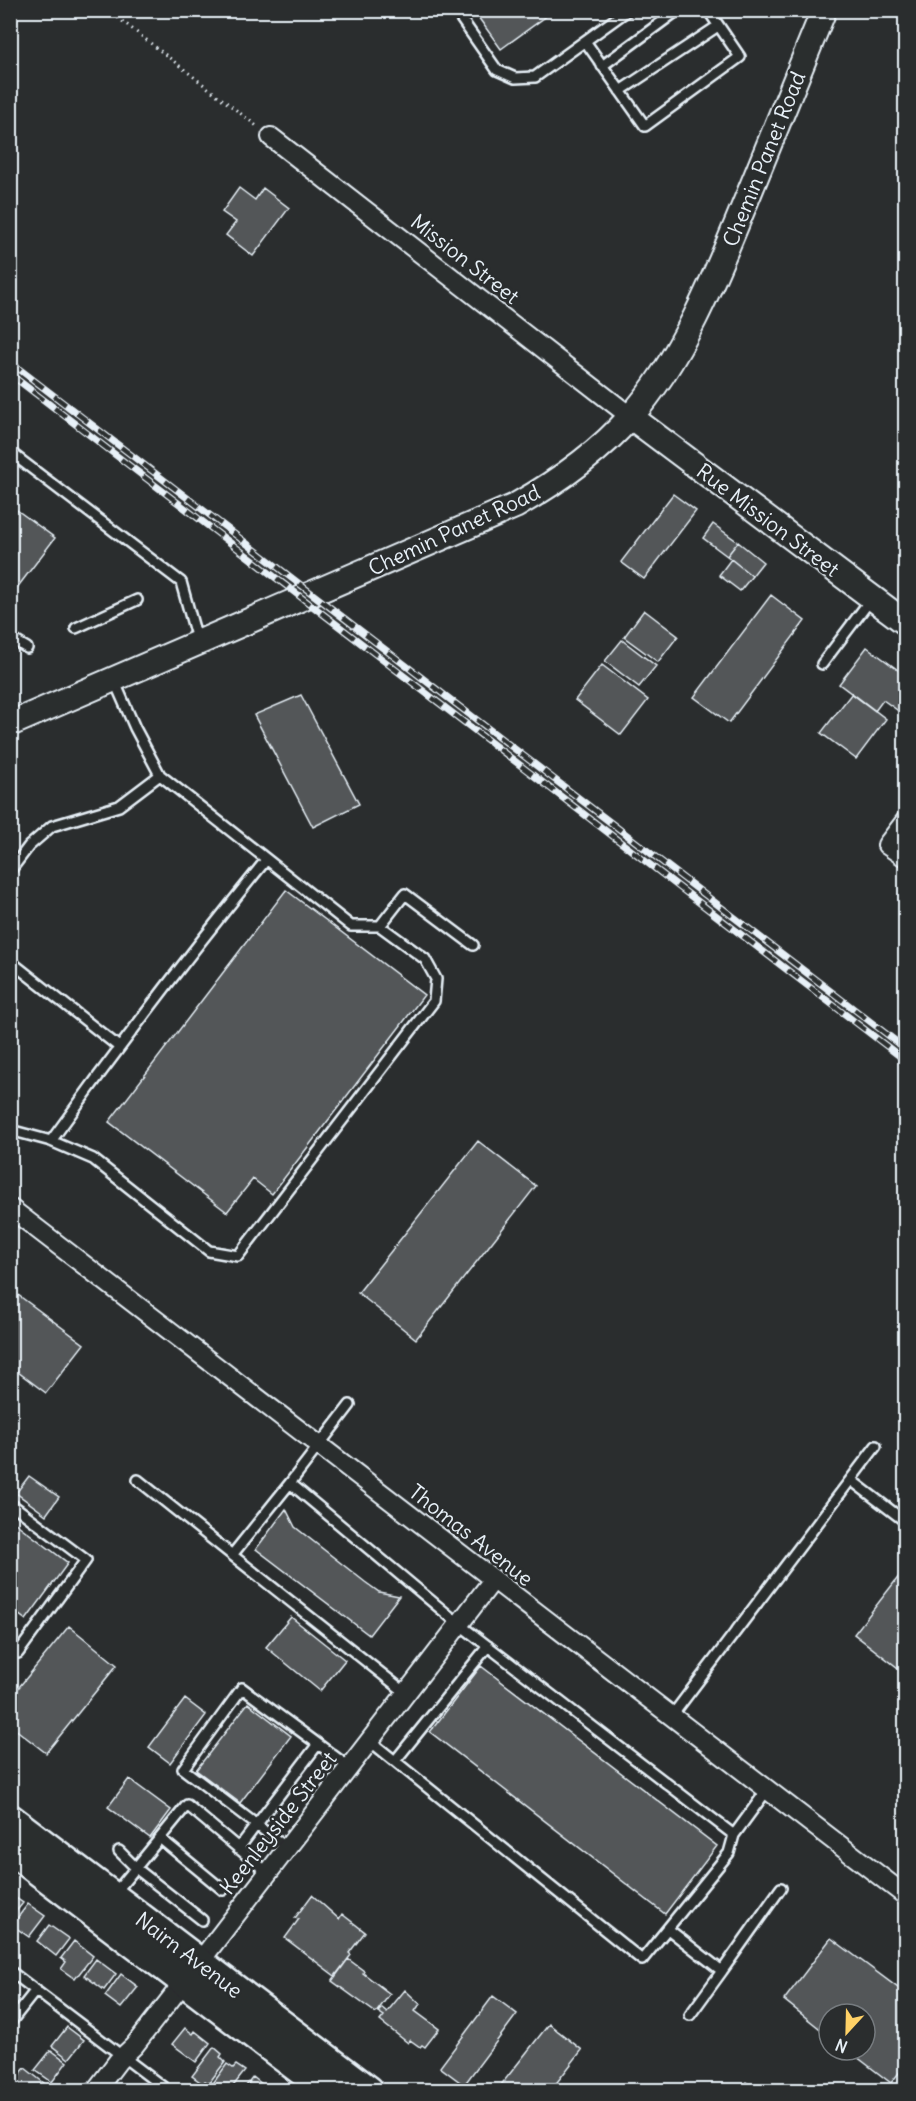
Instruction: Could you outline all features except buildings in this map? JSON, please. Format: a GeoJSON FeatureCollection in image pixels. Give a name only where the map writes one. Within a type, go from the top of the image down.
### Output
{"type":"FeatureCollection","features":[{"type":"Feature","properties":{"kind":"main road","name":"Nairn Avenue"},"geometry":{"type":"LineString","coordinates":[[12,1822],[113,1897],[191,1972],[326,2091]]}},
{"type":"Feature","properties":{"kind":"main road","name":"Nairn Avenue"},"geometry":{"type":"LineString","coordinates":[[10,1850],[369,2091]]}},
{"type":"Feature","properties":{"kind":"street","name":"Chemin Panet Road"},"geometry":{"type":"LineString","coordinates":[[10,724],[515,506],[551,485],[599,448],[631,417],[680,345],[722,260],[824,10]]}},
{"type":"Feature","properties":{"kind":"street","name":"Mission Street"},"geometry":{"type":"LineString","coordinates":[[271,137],[631,417]]}},
{"type":"Feature","properties":{"kind":"street","name":"Rue Mission Street"},"geometry":{"type":"LineString","coordinates":[[631,417],[906,622]]}},
{"type":"Feature","properties":{"kind":"street"},"geometry":{"type":"LineString","coordinates":[[906,820],[887,845],[906,858]]}},
{"type":"Feature","properties":{"kind":"street","name":"Thomas Avenue"},"geometry":{"type":"LineString","coordinates":[[10,1208],[906,1896]]}},
{"type":"Feature","properties":{"kind":"street","name":"Keenleyside Street"},"geometry":{"type":"LineString","coordinates":[[96,2091],[268,1873],[493,1580]]}},
{"type":"Feature","properties":{"kind":"lane"},"geometry":{"type":"LineString","coordinates":[[454,10],[497,70],[515,78],[535,77],[628,10]]}},
{"type":"Feature","properties":{"kind":"lane"},"geometry":{"type":"LineString","coordinates":[[602,66],[678,10]]}},
{"type":"Feature","properties":{"kind":"lane"},"geometry":{"type":"LineString","coordinates":[[585,41],[645,126],[740,57],[708,10]]}},
{"type":"Feature","properties":{"kind":"lane"},"geometry":{"type":"LineString","coordinates":[[620,91],[718,26]]}},
{"type":"Feature","properties":{"kind":"lane"},"geometry":{"type":"LineString","coordinates":[[10,452],[181,582],[198,643]]}},
{"type":"Feature","properties":{"kind":"lane"},"geometry":{"type":"LineString","coordinates":[[822,664],[873,597]]}},
{"type":"Feature","properties":{"kind":"lane"},"geometry":{"type":"LineString","coordinates":[[76,628],[137,600]]}},
{"type":"Feature","properties":{"kind":"lane"},"geometry":{"type":"LineString","coordinates":[[10,638],[27,648]]}},
{"type":"Feature","properties":{"kind":"lane"},"geometry":{"type":"LineString","coordinates":[[10,1130],[51,1142],[93,1159],[209,1251],[238,1256],[434,1001],[436,979],[425,959],[380,926],[351,927],[160,775],[135,728],[114,680]]}},
{"type":"Feature","properties":{"kind":"lane"},"geometry":{"type":"LineString","coordinates":[[10,871],[29,846],[52,826],[119,806],[160,775]]}},
{"type":"Feature","properties":{"kind":"lane"},"geometry":{"type":"LineString","coordinates":[[51,1142],[119,1047],[266,860]]}},
{"type":"Feature","properties":{"kind":"lane"},"geometry":{"type":"LineString","coordinates":[[380,926],[405,894],[473,945]]}},
{"type":"Feature","properties":{"kind":"lane"},"geometry":{"type":"LineString","coordinates":[[10,961],[119,1047]]}},
{"type":"Feature","properties":{"kind":"lane"},"geometry":{"type":"LineString","coordinates":[[232,1555],[320,1446],[350,1404]]}},
{"type":"Feature","properties":{"kind":"lane"},"geometry":{"type":"LineString","coordinates":[[671,1717],[876,1446]]}},
{"type":"Feature","properties":{"kind":"lane"},"geometry":{"type":"LineString","coordinates":[[138,1480],[406,1692]]}},
{"type":"Feature","properties":{"kind":"lane"},"geometry":{"type":"LineString","coordinates":[[851,1480],[906,1522]]}},
{"type":"Feature","properties":{"kind":"lane"},"geometry":{"type":"LineString","coordinates":[[290,1483],[459,1624],[735,1835]]}},
{"type":"Feature","properties":{"kind":"lane"},"geometry":{"type":"LineString","coordinates":[[10,1503],[86,1560],[18,1653],[11,1649]]}},
{"type":"Feature","properties":{"kind":"lane"},"geometry":{"type":"LineString","coordinates":[[395,1761],[488,1646]]}},
{"type":"Feature","properties":{"kind":"lane"},"geometry":{"type":"LineString","coordinates":[[287,1848],[183,1769],[242,1688],[349,1767]]}},
{"type":"Feature","properties":{"kind":"lane"},"geometry":{"type":"LineString","coordinates":[[370,1740],[642,1960],[729,1853],[735,1835],[767,1790]]}},
{"type":"Feature","properties":{"kind":"lane"},"geometry":{"type":"LineString","coordinates":[[238,1849],[318,1744]]}},
{"type":"Feature","properties":{"kind":"lane"},"geometry":{"type":"LineString","coordinates":[[113,1897],[186,1805],[268,1873]]}},
{"type":"Feature","properties":{"kind":"lane"},"geometry":{"type":"LineString","coordinates":[[161,1839],[223,1890]]}},
{"type":"Feature","properties":{"kind":"lane"},"geometry":{"type":"LineString","coordinates":[[119,1851],[137,1869],[202,1920]]}},
{"type":"Feature","properties":{"kind":"lane"},"geometry":{"type":"LineString","coordinates":[[690,2015],[781,1888]]}},
{"type":"Feature","properties":{"kind":"lane"},"geometry":{"type":"LineString","coordinates":[[668,1929],[722,1971]]}},
{"type":"Feature","properties":{"kind":"lane"},"geometry":{"type":"LineString","coordinates":[[10,1971],[167,2091]]}},
{"type":"Feature","properties":{"kind":"lane"},"geometry":{"type":"LineString","coordinates":[[10,2023],[36,1990]]}},
{"type":"Feature","properties":{"kind":"path"},"geometry":{"type":"LineString","coordinates":[[108,10],[271,137]]}},
{"type":"Feature","properties":{"kind":"railway"},"geometry":{"type":"LineString","coordinates":[[10,362],[906,1049]]}},
{"type":"Feature","properties":{"kind":"railway"},"geometry":{"type":"LineString","coordinates":[[10,374],[906,1061]]}}]}
